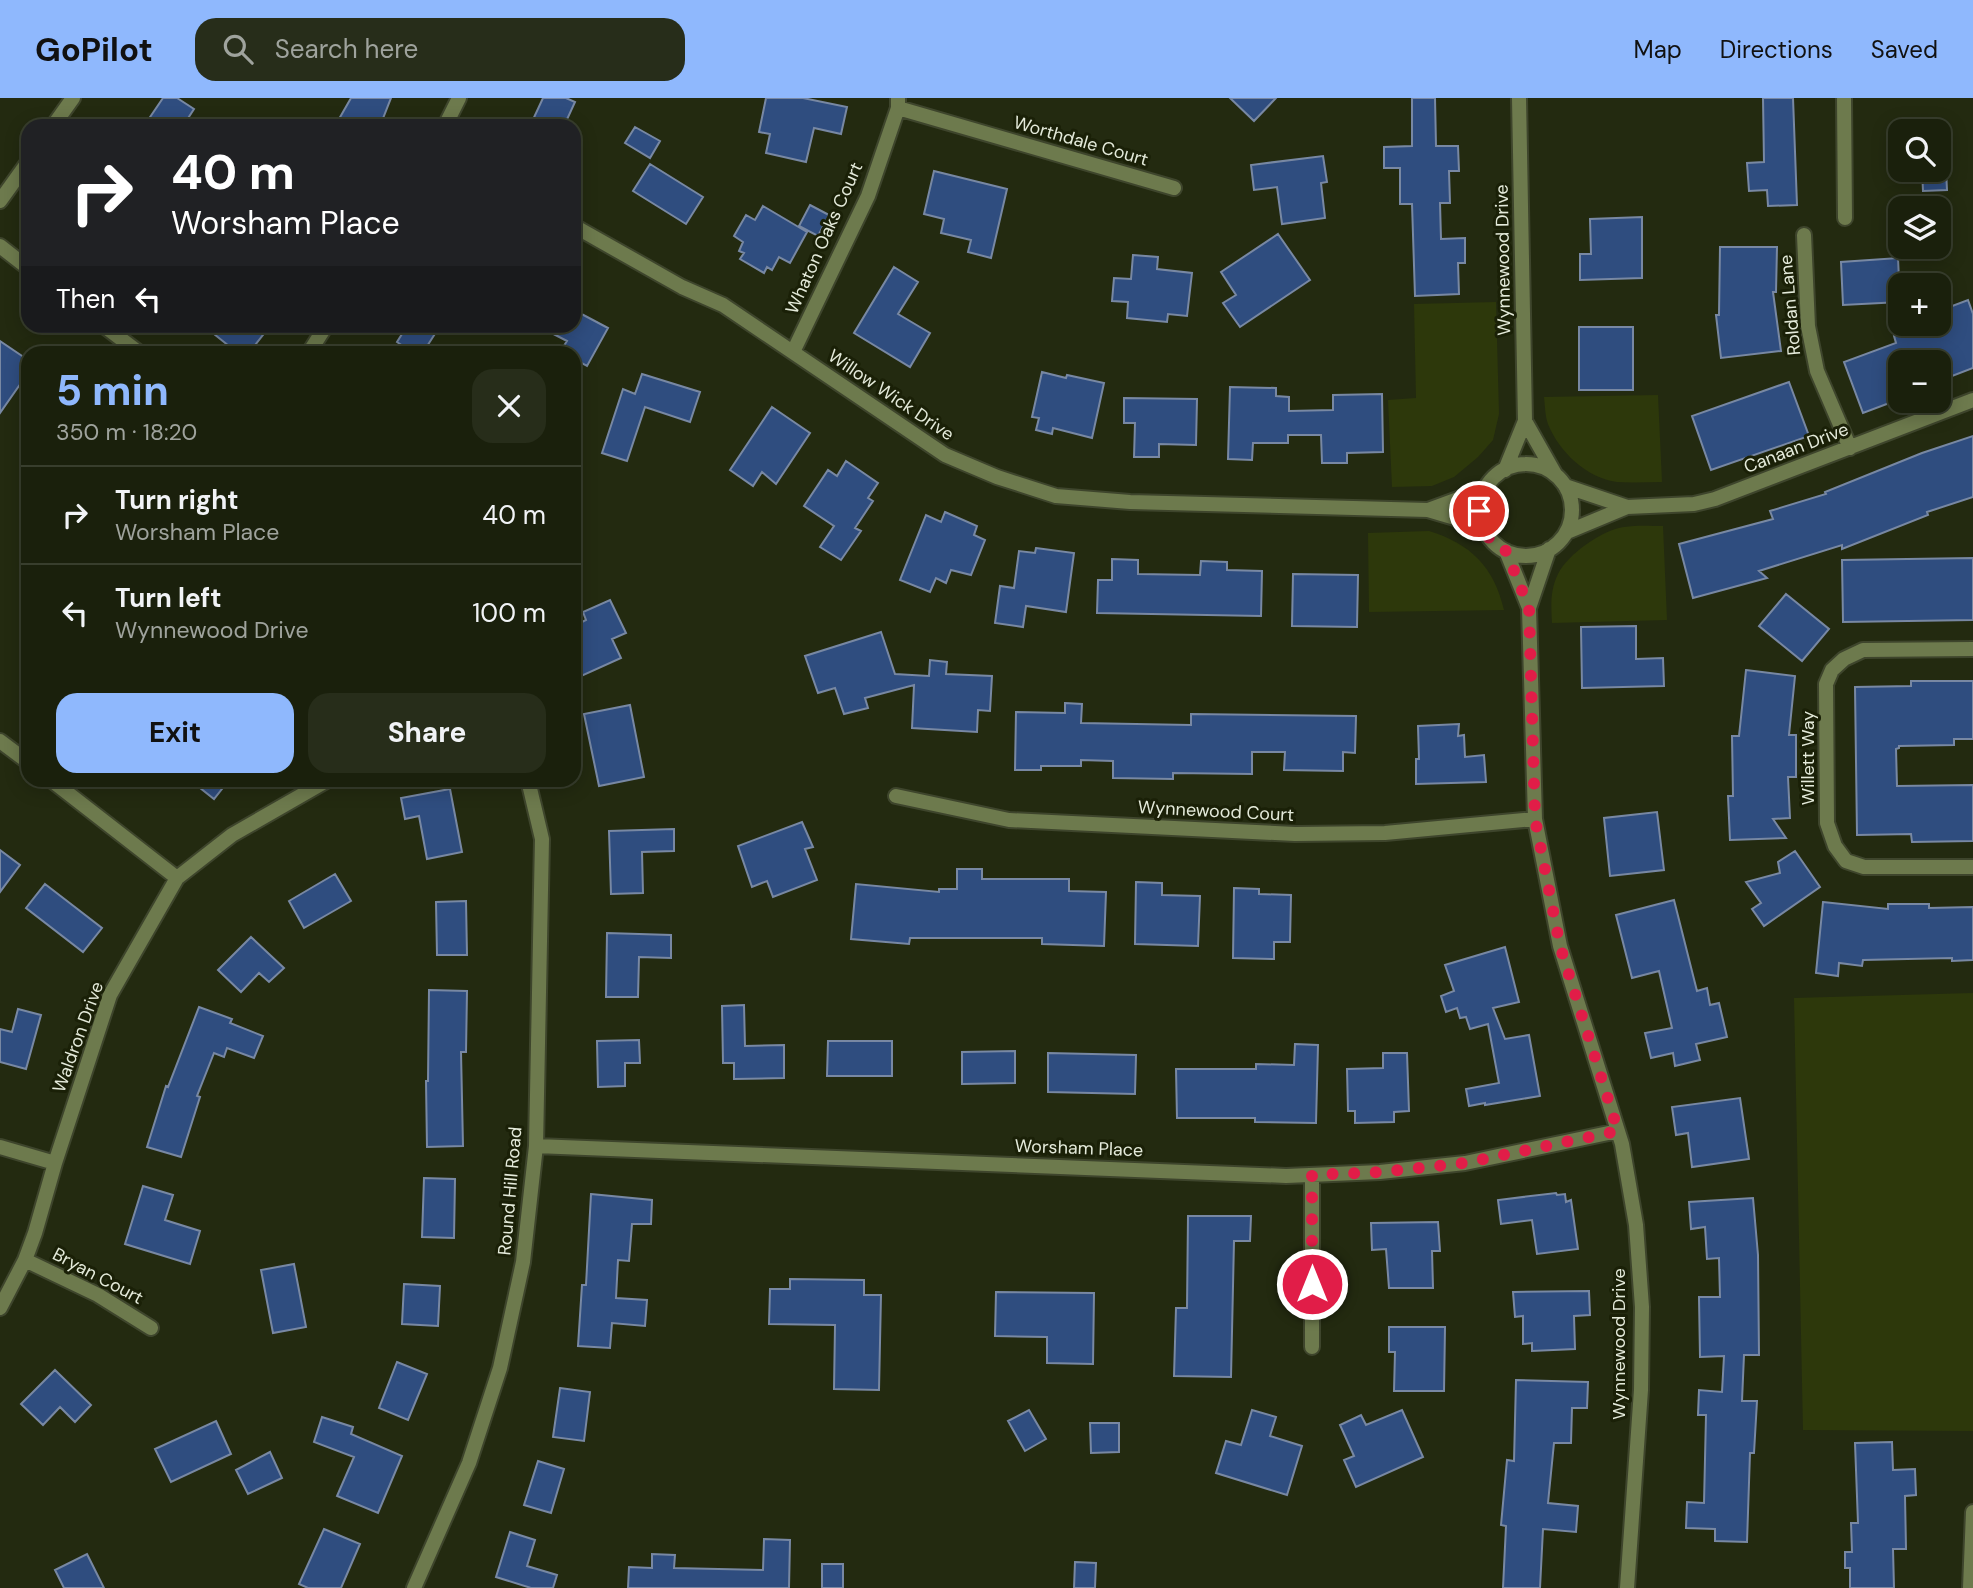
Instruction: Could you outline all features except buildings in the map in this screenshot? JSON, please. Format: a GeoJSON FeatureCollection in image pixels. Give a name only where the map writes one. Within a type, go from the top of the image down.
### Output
{"type":"FeatureCollection","features":[{"type":"Feature","properties":{"kind":"street"},"geometry":{"type":"LineString","coordinates":[[58,119],[73,98]]}},
{"type":"Feature","properties":{"kind":"street"},"geometry":{"type":"LineString","coordinates":[[448,119],[459,98]]}},
{"type":"Feature","properties":{"kind":"street","name":"Wynnewood Drive"},"geometry":{"type":"LineString","coordinates":[[1485,489],[1493,478],[1505,470],[1525,421],[1519,98]]}},
{"type":"Feature","properties":{"kind":"street"},"geometry":{"type":"LineString","coordinates":[[1844,98],[1844,218]]}},
{"type":"Feature","properties":{"kind":"street","name":"Worthdale Court"},"geometry":{"type":"LineString","coordinates":[[898,103],[1174,188]]}},
{"type":"Feature","properties":{"kind":"street","name":"Whaton Oaks Court"},"geometry":{"type":"LineString","coordinates":[[793,352],[868,196],[898,103]]}},
{"type":"Feature","properties":{"kind":"street"},"geometry":{"type":"LineString","coordinates":[[0,201],[21,172]]}},
{"type":"Feature","properties":{"kind":"street","name":"Willow Wick Drive"},"geometry":{"type":"LineString","coordinates":[[581,230],[682,287],[723,305],[945,455],[997,477],[1056,496],[1130,502],[1428,510],[1482,526]]}},
{"type":"Feature","properties":{"kind":"street","name":"Roldan Lane"},"geometry":{"type":"LineString","coordinates":[[1804,235],[1808,326],[1817,371],[1850,448]]}},
{"type":"Feature","properties":{"kind":"street"},"geometry":{"type":"LineString","coordinates":[[0,246],[21,262]]}},
{"type":"Feature","properties":{"kind":"street"},"geometry":{"type":"LineString","coordinates":[[113,333],[130,346]]}},
{"type":"Feature","properties":{"kind":"street","name":"Canaan Drive"},"geometry":{"type":"LineString","coordinates":[[1567,532],[1627,507],[1694,504],[1715,499],[1973,400]]}},
{"type":"Feature","properties":{"kind":"street","name":"Wynnewood Drive"},"geometry":{"type":"LineString","coordinates":[[1525,421],[1555,474],[1565,486]]}},
{"type":"Feature","properties":{"kind":"street"},"geometry":{"type":"LineString","coordinates":[[1505,470],[1525,464],[1541,467],[1555,474]]}},
{"type":"Feature","properties":{"kind":"street"},"geometry":{"type":"LineString","coordinates":[[1565,486],[1571,501],[1567,532]]}},
{"type":"Feature","properties":{"kind":"street","name":"Canaan Drive"},"geometry":{"type":"LineString","coordinates":[[1565,486],[1627,507]]}},
{"type":"Feature","properties":{"kind":"street"},"geometry":{"type":"LineString","coordinates":[[1482,526],[1479,511],[1485,489]]}},
{"type":"Feature","properties":{"kind":"street","name":"Willow Wick Drive"},"geometry":{"type":"LineString","coordinates":[[1428,510],[1485,489]]}},
{"type":"Feature","properties":{"kind":"street","name":"Wynnewood Drive"},"geometry":{"type":"LineString","coordinates":[[1482,526],[1489,538],[1506,551],[1529,608],[1535,819],[1560,946],[1618,1131],[1636,1225],[1642,1307],[1639,1416],[1627,1588]]}},
{"type":"Feature","properties":{"kind":"street","name":"Wynnewood Drive"},"geometry":{"type":"LineString","coordinates":[[1529,608],[1549,549],[1567,532]]}},
{"type":"Feature","properties":{"kind":"street"},"geometry":{"type":"LineString","coordinates":[[1506,551],[1528,556],[1549,549]]}},
{"type":"Feature","properties":{"kind":"street","name":"Willett Way"},"geometry":{"type":"LineString","coordinates":[[1973,649],[1863,650],[1844,659],[1832,670],[1826,684],[1827,823],[1846,862],[1864,867],[1973,867]]}},
{"type":"Feature","properties":{"kind":"street"},"geometry":{"type":"LineString","coordinates":[[0,741],[21,757]]}},
{"type":"Feature","properties":{"kind":"street"},"geometry":{"type":"LineString","coordinates":[[60,787],[177,878]]}},
{"type":"Feature","properties":{"kind":"street","name":"Waldron Drive"},"geometry":{"type":"LineString","coordinates":[[0,1308],[25,1260],[110,995],[177,878],[232,835],[316,787]]}},
{"type":"Feature","properties":{"kind":"street","name":"Round Hill Road"},"geometry":{"type":"LineString","coordinates":[[414,1588],[470,1463],[500,1368],[523,1262],[536,1146],[542,839],[530,787]]}},
{"type":"Feature","properties":{"kind":"street","name":"Wynnewood Court"},"geometry":{"type":"LineString","coordinates":[[896,796],[1009,820],[1295,834],[1385,833],[1535,819]]}},
{"type":"Feature","properties":{"kind":"street","name":"Worsham Place"},"geometry":{"type":"LineString","coordinates":[[536,1146],[1286,1176],[1380,1172],[1465,1163],[1618,1131]]}},
{"type":"Feature","properties":{"kind":"street"},"geometry":{"type":"LineString","coordinates":[[0,1147],[55,1163]]}},
{"type":"Feature","properties":{"kind":"street"},"geometry":{"type":"LineString","coordinates":[[1312,1175],[1312,1347]]}},
{"type":"Feature","properties":{"kind":"street","name":"Bryan Court"},"geometry":{"type":"LineString","coordinates":[[25,1260],[98,1295],[151,1328]]}},
{"type":"Feature","properties":{"kind":"street"},"geometry":{"type":"LineString","coordinates":[[1970,1588],[1973,1512]]}},
{"type":"Feature","properties":{"kind":"green space"},"geometry":{"type":"Polygon","coordinates":[[[1496,302],[1499,414],[1493,440],[1454,477],[1432,486],[1392,487],[1388,400],[1416,398],[1414,304],[1496,302]]]}},
{"type":"Feature","properties":{"kind":"green space"},"geometry":{"type":"Polygon","coordinates":[[[1658,395],[1662,482],[1606,480],[1575,462],[1553,434],[1547,421],[1544,397],[1658,395]]]}},
{"type":"Feature","properties":{"kind":"green space"},"geometry":{"type":"Polygon","coordinates":[[[1663,526],[1667,620],[1552,623],[1555,580],[1577,551],[1615,529],[1663,526]]]}},
{"type":"Feature","properties":{"kind":"green space"},"geometry":{"type":"Polygon","coordinates":[[[1429,531],[1457,543],[1478,559],[1494,581],[1504,610],[1369,612],[1368,533],[1429,531]]]}},
{"type":"Feature","properties":{"kind":"green space"},"geometry":{"type":"Polygon","coordinates":[[[1973,993],[1973,1431],[1803,1430],[1794,998],[1973,993]]]}},
{"type":"Feature","properties":{"kind":"route"},"geometry":{"type":"LineString","coordinates":[[1312,1284],[1312,1175],[1380,1172],[1465,1163],[1618,1131],[1560,946],[1535,819],[1529,608],[1506,551],[1489,538],[1482,526],[1479,511]]}}]}
